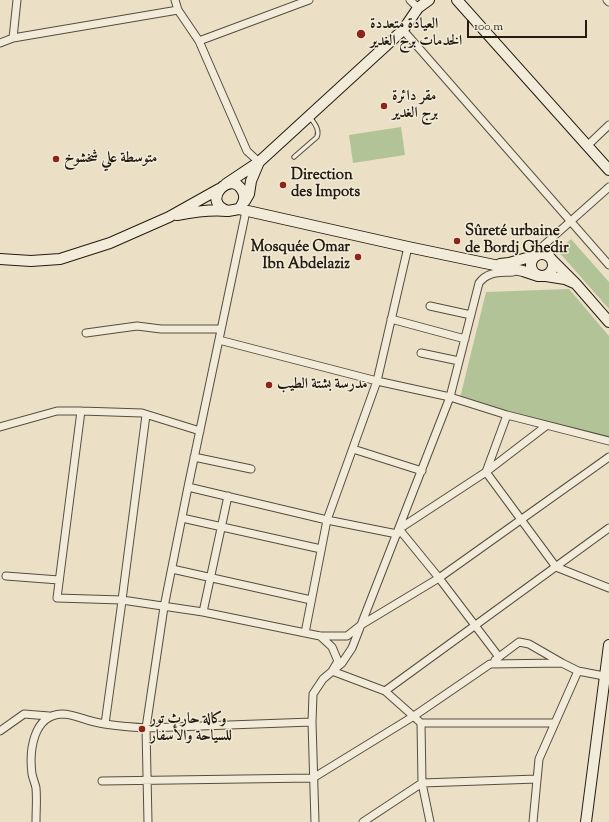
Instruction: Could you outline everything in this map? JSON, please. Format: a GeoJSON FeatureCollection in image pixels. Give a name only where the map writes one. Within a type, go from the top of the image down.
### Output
{"type":"FeatureCollection","features":[{"type":"Feature","properties":{"kind":"main road"},"geometry":{"type":"LineString","coordinates":[[228,211],[221,208],[217,201],[217,193],[221,188],[259,162],[403,30],[418,8],[429,0]]}},
{"type":"Feature","properties":{"kind":"main road"},"geometry":{"type":"LineString","coordinates":[[458,0],[609,170]]}},
{"type":"Feature","properties":{"kind":"main road"},"geometry":{"type":"LineString","coordinates":[[243,207],[249,194],[250,181],[259,162]]}},
{"type":"Feature","properties":{"kind":"main road"},"geometry":{"type":"LineString","coordinates":[[0,259],[60,259],[110,243],[169,217],[231,183],[239,186],[244,193],[243,207]]}},
{"type":"Feature","properties":{"kind":"main road"},"geometry":{"type":"LineString","coordinates":[[169,217],[218,210],[232,212],[243,207],[408,247],[542,276],[565,279],[576,284]]}},
{"type":"Feature","properties":{"kind":"main road"},"geometry":{"type":"LineString","coordinates":[[492,265],[543,256],[552,262],[552,268],[548,274],[542,276],[533,271],[531,264],[532,261],[543,256]]}},
{"type":"Feature","properties":{"kind":"main road"},"geometry":{"type":"LineString","coordinates":[[543,256],[576,284],[609,322]]}},
{"type":"Feature","properties":{"kind":"main road"},"geometry":{"type":"LineString","coordinates":[[586,822],[609,645]]}},
{"type":"Feature","properties":{"kind":"street"},"geometry":{"type":"LineString","coordinates":[[13,38],[17,0]]}},
{"type":"Feature","properties":{"kind":"street"},"geometry":{"type":"LineString","coordinates":[[175,0],[178,10],[199,41],[247,151],[259,162]]}},
{"type":"Feature","properties":{"kind":"street"},"geometry":{"type":"LineString","coordinates":[[199,41],[309,0]]}},
{"type":"Feature","properties":{"kind":"street"},"geometry":{"type":"LineString","coordinates":[[410,0],[418,8]]}},
{"type":"Feature","properties":{"kind":"street"},"geometry":{"type":"LineString","coordinates":[[0,43],[13,38],[178,10]]}},
{"type":"Feature","properties":{"kind":"street"},"geometry":{"type":"LineString","coordinates":[[403,30],[609,265]]}},
{"type":"Feature","properties":{"kind":"street"},"geometry":{"type":"LineString","coordinates":[[588,145],[609,125]]}},
{"type":"Feature","properties":{"kind":"street"},"geometry":{"type":"LineString","coordinates":[[543,256],[544,245],[609,187]]}},
{"type":"Feature","properties":{"kind":"street"},"geometry":{"type":"LineString","coordinates":[[148,822],[146,728],[164,607],[221,330],[243,207]]}},
{"type":"Feature","properties":{"kind":"street"},"geometry":{"type":"LineString","coordinates":[[305,633],[326,520],[377,381],[408,247]]}},
{"type":"Feature","properties":{"kind":"street"},"geometry":{"type":"LineString","coordinates":[[315,822],[312,722],[313,694],[323,679],[342,663],[352,648],[450,397],[479,283],[484,276],[490,274],[523,271]]}},
{"type":"Feature","properties":{"kind":"street"},"geometry":{"type":"LineString","coordinates":[[430,306],[471,315]]}},
{"type":"Feature","properties":{"kind":"street"},"geometry":{"type":"LineString","coordinates":[[391,319],[465,339]]}},
{"type":"Feature","properties":{"kind":"street"},"geometry":{"type":"LineString","coordinates":[[86,333],[137,326],[161,329],[221,330]]}},
{"type":"Feature","properties":{"kind":"street"},"geometry":{"type":"LineString","coordinates":[[219,340],[377,381],[450,397],[546,426],[609,441]]}},
{"type":"Feature","properties":{"kind":"street"},"geometry":{"type":"LineString","coordinates":[[421,353],[459,361]]}},
{"type":"Feature","properties":{"kind":"street"},"geometry":{"type":"LineString","coordinates":[[0,428],[57,411],[81,411],[142,413],[200,431]]}},
{"type":"Feature","properties":{"kind":"street"},"geometry":{"type":"LineString","coordinates":[[81,411],[56,598],[122,600],[203,612],[320,636],[347,636],[361,625],[438,578],[609,457]]}},
{"type":"Feature","properties":{"kind":"street"},"geometry":{"type":"LineString","coordinates":[[105,724],[146,415]]}},
{"type":"Feature","properties":{"kind":"street"},"geometry":{"type":"LineString","coordinates":[[486,472],[507,415]]}},
{"type":"Feature","properties":{"kind":"street"},"geometry":{"type":"LineString","coordinates":[[398,531],[486,472],[546,426]]}},
{"type":"Feature","properties":{"kind":"street"},"geometry":{"type":"LineString","coordinates":[[353,449],[422,471]]}},
{"type":"Feature","properties":{"kind":"street"},"geometry":{"type":"LineString","coordinates":[[194,458],[251,469]]}},
{"type":"Feature","properties":{"kind":"street"},"geometry":{"type":"LineString","coordinates":[[486,472],[556,567],[609,588]]}},
{"type":"Feature","properties":{"kind":"street"},"geometry":{"type":"LineString","coordinates":[[188,487],[326,520],[398,531],[438,578],[499,657]]}},
{"type":"Feature","properties":{"kind":"street"},"geometry":{"type":"LineString","coordinates":[[203,612],[228,496]]}},
{"type":"Feature","properties":{"kind":"street"},"geometry":{"type":"LineString","coordinates":[[182,518],[321,549]]}},
{"type":"Feature","properties":{"kind":"street"},"geometry":{"type":"LineString","coordinates":[[386,690],[609,528]]}},
{"type":"Feature","properties":{"kind":"street"},"geometry":{"type":"LineString","coordinates":[[172,569],[311,600]]}},
{"type":"Feature","properties":{"kind":"street"},"geometry":{"type":"LineString","coordinates":[[6,576],[59,580]]}},
{"type":"Feature","properties":{"kind":"street"},"geometry":{"type":"LineString","coordinates":[[320,636],[332,648],[338,661],[332,671]]}},
{"type":"Feature","properties":{"kind":"street"},"geometry":{"type":"LineString","coordinates":[[102,781],[313,778],[414,716],[490,664],[519,642],[530,644],[578,671],[604,676]]}},
{"type":"Feature","properties":{"kind":"street"},"geometry":{"type":"LineString","coordinates":[[490,664],[562,663]]}},
{"type":"Feature","properties":{"kind":"street"},"geometry":{"type":"LineString","coordinates":[[332,671],[386,690],[421,723],[422,783],[430,822]]}},
{"type":"Feature","properties":{"kind":"street"},"geometry":{"type":"LineString","coordinates":[[533,822],[539,758],[578,671]]}},
{"type":"Feature","properties":{"kind":"street"},"geometry":{"type":"LineString","coordinates":[[0,731],[24,714],[49,716],[64,714],[120,727],[146,728],[312,722]]}},
{"type":"Feature","properties":{"kind":"street"},"geometry":{"type":"LineString","coordinates":[[36,822],[36,789],[32,773],[32,755],[34,740],[39,726],[49,716]]}},
{"type":"Feature","properties":{"kind":"street"},"geometry":{"type":"LineString","coordinates":[[421,723],[555,723]]}},
{"type":"Feature","properties":{"kind":"street"},"geometry":{"type":"LineString","coordinates":[[363,822],[422,783],[537,779]]}},
{"type":"Feature","properties":{"kind":"lane"},"geometry":{"type":"LineString","coordinates":[[294,157],[317,137],[319,133],[309,116]]}},
{"type":"Feature","properties":{"kind":"green space"},"geometry":{"type":"Polygon","coordinates":[[[401,127],[405,155],[353,163],[349,135],[401,127]]]}},
{"type":"Feature","properties":{"kind":"green space"},"geometry":{"type":"Polygon","coordinates":[[[571,239],[609,282],[609,309],[558,251],[571,239]]]}},
{"type":"Feature","properties":{"kind":"green space"},"geometry":{"type":"Polygon","coordinates":[[[569,289],[609,336],[609,437],[505,412],[491,406],[460,398],[486,292],[569,289]]]}},
{"type":"Feature","properties":{"kind":"place","name":"العيادة متعددة الخدمات برج الغدير"},"geometry":{"type":"Point","coordinates":[361,34]}},
{"type":"Feature","properties":{"kind":"place","name":"مقر دائرة برج الغدير"},"geometry":{"type":"Point","coordinates":[384,106]}},
{"type":"Feature","properties":{"kind":"place","name":"متوسطة علي شخشوخ"},"geometry":{"type":"Point","coordinates":[56,159]}},
{"type":"Feature","properties":{"kind":"place","name":"Direction des Impots"},"geometry":{"type":"Point","coordinates":[283,185]}},
{"type":"Feature","properties":{"kind":"place","name":"Sûreté urbaine de Bordj Ghedir"},"geometry":{"type":"Point","coordinates":[457,241]}},
{"type":"Feature","properties":{"kind":"place","name":"Mosquée Omar Ibn Abdelaziz"},"geometry":{"type":"Point","coordinates":[358,257]}},
{"type":"Feature","properties":{"kind":"place","name":"مدرسة بشتة الطيب"},"geometry":{"type":"Point","coordinates":[269,385]}},
{"type":"Feature","properties":{"kind":"place","name":"وكالة حارث تور للسياحة والأسفار"},"geometry":{"type":"Point","coordinates":[142,729]}}]}
